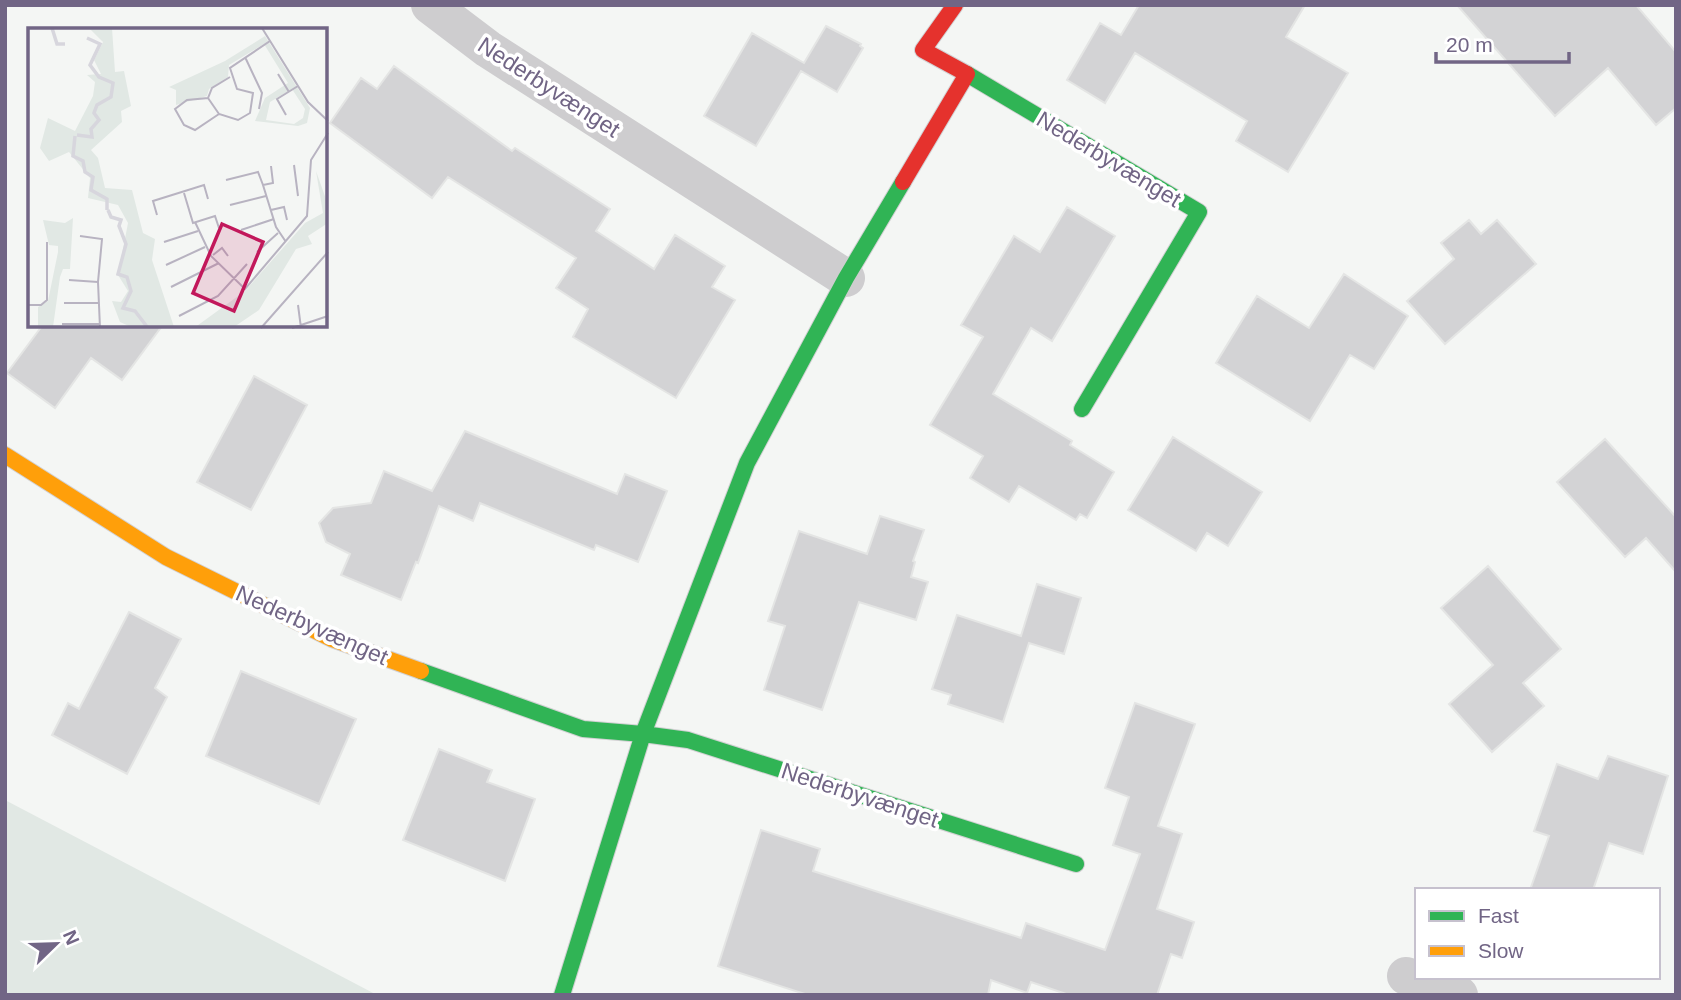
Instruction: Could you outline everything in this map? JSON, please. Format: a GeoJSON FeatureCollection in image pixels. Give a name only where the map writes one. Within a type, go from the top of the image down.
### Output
{"type":"FeatureCollection","features":[{"type":"Feature","properties":{"kind":"street","name":"Nederbyvænget"},"geometry":{"type":"LineString","coordinates":[[430,5],[488,49],[846,278]]}},
{"type":"Feature","properties":{"kind":"street","name":"Nederbyvænget"},"geometry":{"type":"LineString","coordinates":[[955,5],[923,50],[1199,212],[1082,409]]}},
{"type":"Feature","properties":{"kind":"street"},"geometry":{"type":"LineString","coordinates":[[562,995],[643,734],[747,463],[846,278],[967,74]]}},
{"type":"Feature","properties":{"kind":"street","name":"Nederbyvænget"},"geometry":{"type":"LineString","coordinates":[[5,455],[166,557],[332,639],[583,729],[688,740],[1076,864]]}},
{"type":"Feature","properties":{"kind":"street"},"geometry":{"type":"LineString","coordinates":[[1406,976],[1459,995]]}},
{"type":"Feature","properties":{"kind":"shaded area"},"geometry":{"type":"Polygon","coordinates":[[[5,800],[377,995],[5,995],[5,800]]]}},
{"type":"Feature","properties":{"kind":"building"},"geometry":{"type":"Polygon","coordinates":[[[1139,5],[1305,5],[1286,37],[1348,73],[1288,172],[1236,141],[1247,121],[1135,53],[1105,103],[1067,80],[1100,23],[1121,35],[1139,5]]]}},
{"type":"Feature","properties":{"kind":"building"},"geometry":{"type":"Polygon","coordinates":[[[1457,5],[1636,5],[1676,52],[1676,108],[1656,125],[1608,68],[1555,116],[1457,5]]]}},
{"type":"Feature","properties":{"kind":"building"},"geometry":{"type":"Polygon","coordinates":[[[826,26],[861,44],[863,48],[837,92],[801,71],[756,146],[704,116],[752,33],[804,63],[826,26]]]}},
{"type":"Feature","properties":{"kind":"building"},"geometry":{"type":"Polygon","coordinates":[[[394,66],[512,151],[515,148],[610,209],[596,231],[654,269],[675,235],[725,266],[712,287],[735,300],[676,398],[573,337],[588,309],[556,288],[576,258],[448,177],[432,198],[330,123],[361,78],[377,89],[394,66]]]}},
{"type":"Feature","properties":{"kind":"building"},"geometry":{"type":"Polygon","coordinates":[[[1067,207],[1115,236],[1052,341],[1031,328],[993,394],[1072,441],[1070,445],[1114,472],[1087,518],[1080,514],[1076,520],[1019,486],[1009,502],[970,478],[983,456],[930,425],[983,337],[961,325],[1014,236],[1040,252],[1067,207]]]}},
{"type":"Feature","properties":{"kind":"building"},"geometry":{"type":"Polygon","coordinates":[[[1469,220],[1481,234],[1497,220],[1536,264],[1445,344],[1407,301],[1454,259],[1441,243],[1469,220]]]}},
{"type":"Feature","properties":{"kind":"building"},"geometry":{"type":"Polygon","coordinates":[[[1344,274],[1408,316],[1374,369],[1350,355],[1310,421],[1216,363],[1257,296],[1309,328],[1344,274]]]}},
{"type":"Feature","properties":{"kind":"building"},"geometry":{"type":"Polygon","coordinates":[[[41,327],[161,327],[122,380],[91,358],[55,408],[7,373],[41,327]]]}},
{"type":"Feature","properties":{"kind":"building"},"geometry":{"type":"Polygon","coordinates":[[[254,376],[307,405],[251,510],[197,482],[254,376]]]}},
{"type":"Feature","properties":{"kind":"building"},"geometry":{"type":"Polygon","coordinates":[[[465,431],[617,494],[625,474],[667,491],[638,562],[596,545],[594,550],[480,503],[473,521],[439,506],[401,600],[341,575],[350,554],[326,542],[319,523],[333,508],[371,503],[384,471],[432,491],[465,431]]]}},
{"type":"Feature","properties":{"kind":"building"},"geometry":{"type":"Polygon","coordinates":[[[1173,437],[1262,492],[1228,546],[1207,533],[1196,551],[1128,510],[1173,437]]]}},
{"type":"Feature","properties":{"kind":"building"},"geometry":{"type":"Polygon","coordinates":[[[1605,439],[1676,517],[1676,572],[1646,538],[1625,557],[1557,482],[1605,439]]]}},
{"type":"Feature","properties":{"kind":"building"},"geometry":{"type":"Polygon","coordinates":[[[880,516],[924,530],[913,561],[915,562],[911,577],[928,582],[916,620],[859,602],[822,710],[764,690],[785,626],[768,621],[799,531],[867,554],[880,516]]]}},
{"type":"Feature","properties":{"kind":"building"},"geometry":{"type":"Polygon","coordinates":[[[1488,566],[1561,649],[1523,683],[1544,706],[1492,752],[1449,704],[1493,665],[1441,608],[1488,566]]]}},
{"type":"Feature","properties":{"kind":"building"},"geometry":{"type":"Polygon","coordinates":[[[1037,584],[1081,598],[1064,654],[1029,643],[1003,722],[948,704],[951,695],[932,689],[957,615],[1021,636],[1037,584]]]}},
{"type":"Feature","properties":{"kind":"building"},"geometry":{"type":"Polygon","coordinates":[[[129,612],[181,639],[155,688],[167,697],[127,774],[52,735],[68,703],[79,709],[129,612]]]}},
{"type":"Feature","properties":{"kind":"building"},"geometry":{"type":"Polygon","coordinates":[[[241,671],[356,719],[319,804],[206,756],[241,671]]]}},
{"type":"Feature","properties":{"kind":"building"},"geometry":{"type":"Polygon","coordinates":[[[1135,703],[1195,724],[1158,826],[1182,834],[1157,909],[1194,922],[1182,958],[1171,954],[1157,995],[1069,995],[1031,982],[1027,993],[991,980],[988,995],[808,995],[718,966],[761,830],[820,849],[813,871],[1021,938],[1026,923],[1105,950],[1140,854],[1113,845],[1129,797],[1105,788],[1135,703]]]}},
{"type":"Feature","properties":{"kind":"building"},"geometry":{"type":"Polygon","coordinates":[[[439,749],[492,770],[487,782],[535,799],[505,881],[403,840],[439,749]]]}},
{"type":"Feature","properties":{"kind":"building"},"geometry":{"type":"Polygon","coordinates":[[[1608,756],[1668,776],[1643,854],[1609,843],[1594,888],[1531,888],[1549,836],[1534,831],[1557,764],[1598,779],[1608,756]]]}},
{"type":"Feature","properties":{"kind":"traffic: fast"},"geometry":{"type":"LineString","coordinates":[[967,74],[1199,212],[1082,409]]}},
{"type":"Feature","properties":{"kind":"traffic: fast"},"geometry":{"type":"LineString","coordinates":[[562,995],[643,734],[747,463],[846,278],[903,182]]}},
{"type":"Feature","properties":{"kind":"traffic: fast"},"geometry":{"type":"LineString","coordinates":[[421,671],[583,729],[688,740],[1076,864]]}},
{"type":"Feature","properties":{"kind":"traffic: slow"},"geometry":{"type":"LineString","coordinates":[[5,455],[166,557],[332,639],[421,671]]}},
{"type":"Feature","properties":{"kind":"traffic: jam"},"geometry":{"type":"LineString","coordinates":[[903,182],[967,74],[923,50],[955,5]]}}]}
